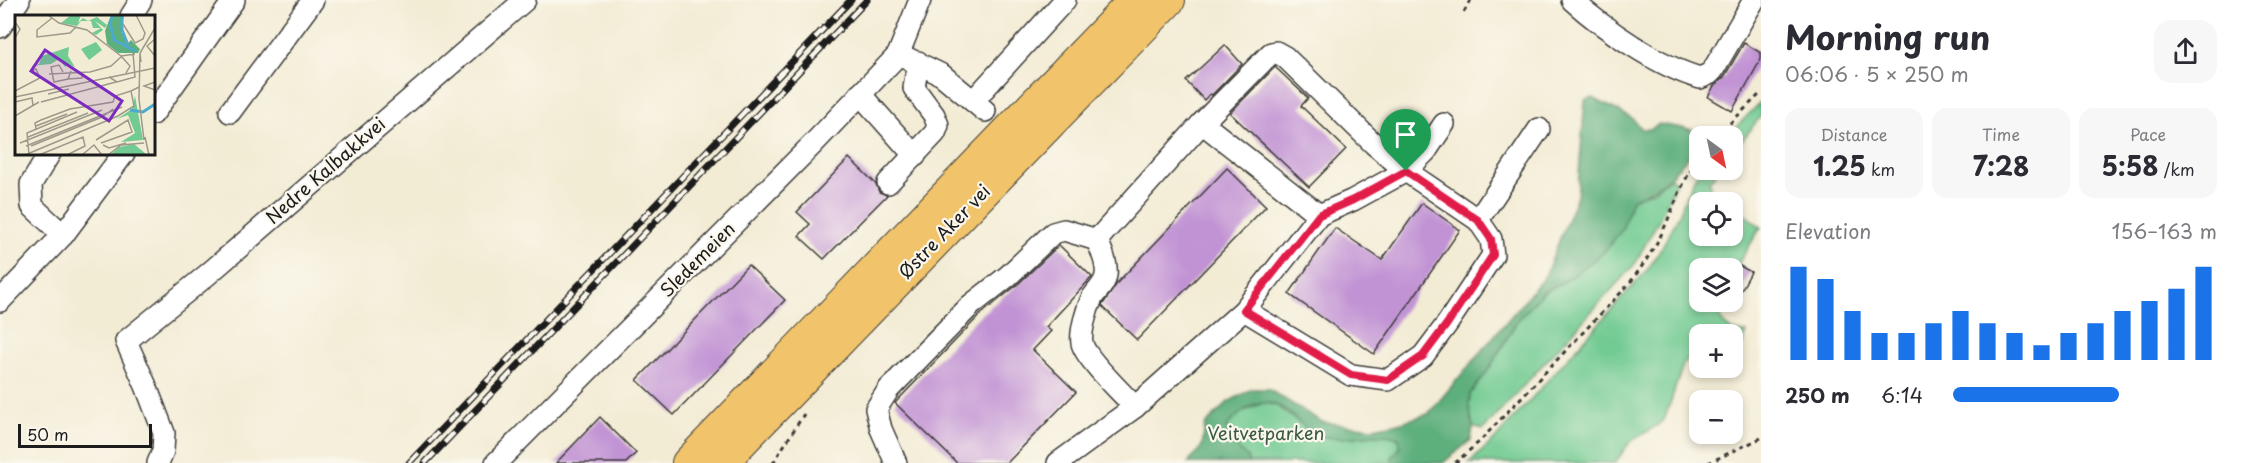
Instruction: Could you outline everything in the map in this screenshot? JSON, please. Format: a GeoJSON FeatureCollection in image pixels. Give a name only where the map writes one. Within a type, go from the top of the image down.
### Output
{"type":"FeatureCollection","features":[{"type":"Feature","properties":{"kind":"highway","name":"Østre Aker vei"},"geometry":{"type":"LineString","coordinates":[[688,463],[1135,0]]}},
{"type":"Feature","properties":{"kind":"highway","name":"Østre Aker vei"},"geometry":{"type":"LineString","coordinates":[[721,463],[1169,0]]}},
{"type":"Feature","properties":{"kind":"street"},"geometry":{"type":"LineString","coordinates":[[0,27],[19,0]]}},
{"type":"Feature","properties":{"kind":"street"},"geometry":{"type":"LineString","coordinates":[[132,15],[141,0]]}},
{"type":"Feature","properties":{"kind":"street"},"geometry":{"type":"LineString","coordinates":[[154,113],[234,0]]}},
{"type":"Feature","properties":{"kind":"street"},"geometry":{"type":"LineString","coordinates":[[230,112],[313,0]]}},
{"type":"Feature","properties":{"kind":"street","name":"Nedre Kalbakkvei"},"geometry":{"type":"LineString","coordinates":[[158,463],[163,450],[164,433],[126,341],[207,275],[525,0]]}},
{"type":"Feature","properties":{"kind":"street"},"geometry":{"type":"LineString","coordinates":[[888,183],[935,133],[938,125],[934,115],[914,88],[908,59],[920,0]]}},
{"type":"Feature","properties":{"kind":"street"},"geometry":{"type":"LineString","coordinates":[[908,59],[942,75],[979,106],[1065,0]]}},
{"type":"Feature","properties":{"kind":"street"},"geometry":{"type":"LineString","coordinates":[[1572,0],[1620,38],[1700,78],[1713,70],[1754,0]]}},
{"type":"Feature","properties":{"kind":"street"},"geometry":{"type":"LineString","coordinates":[[1097,240],[1202,123],[1271,53],[1276,52],[1285,57],[1374,144],[1406,171],[1478,220],[1491,239],[1493,255],[1447,324],[1423,356],[1388,380],[1351,375],[1244,310]]}},
{"type":"Feature","properties":{"kind":"street","name":"Sledemeien"},"geometry":{"type":"LineString","coordinates":[[496,463],[860,94],[908,59]]}},
{"type":"Feature","properties":{"kind":"street"},"geometry":{"type":"LineString","coordinates":[[860,94],[915,156]]}},
{"type":"Feature","properties":{"kind":"street"},"geometry":{"type":"LineString","coordinates":[[1202,123],[1319,215]]}},
{"type":"Feature","properties":{"kind":"street"},"geometry":{"type":"LineString","coordinates":[[1058,463],[1135,407],[1244,310],[1319,215],[1353,200],[1406,171],[1426,151],[1444,124]]}},
{"type":"Feature","properties":{"kind":"street"},"geometry":{"type":"LineString","coordinates":[[1478,220],[1539,129]]}},
{"type":"Feature","properties":{"kind":"street"},"geometry":{"type":"LineString","coordinates":[[49,154],[31,184],[32,206],[63,236]]}},
{"type":"Feature","properties":{"kind":"street"},"geometry":{"type":"LineString","coordinates":[[0,301],[63,236],[123,154]]}},
{"type":"Feature","properties":{"kind":"street"},"geometry":{"type":"LineString","coordinates":[[896,463],[881,429],[876,409],[889,389],[971,305],[1008,276],[1053,233],[1064,230],[1097,240]]}},
{"type":"Feature","properties":{"kind":"street"},"geometry":{"type":"LineString","coordinates":[[1097,240],[1106,266],[1106,276],[1102,287],[1093,297],[1083,328],[1082,343],[1090,358],[1135,407]]}},
{"type":"Feature","properties":{"kind":"path"},"geometry":{"type":"LineString","coordinates":[[1464,12],[1471,0]]}},
{"type":"Feature","properties":{"kind":"path"},"geometry":{"type":"LineString","coordinates":[[1727,126],[1761,93]]}},
{"type":"Feature","properties":{"kind":"path"},"geometry":{"type":"LineString","coordinates":[[1455,463],[1486,435],[1629,284],[1660,238],[1689,174]]}},
{"type":"Feature","properties":{"kind":"path"},"geometry":{"type":"LineString","coordinates":[[773,463],[808,408]]}},
{"type":"Feature","properties":{"kind":"path"},"geometry":{"type":"LineString","coordinates":[[1708,463],[1761,438]]}},
{"type":"Feature","properties":{"kind":"green space"},"geometry":{"type":"Polygon","coordinates":[[[1593,98],[1632,118],[1642,129],[1651,129],[1659,124],[1689,129],[1689,155],[1663,182],[1632,199],[1622,230],[1604,252],[1569,279],[1543,292],[1517,321],[1487,372],[1470,394],[1469,407],[1473,427],[1471,440],[1443,463],[1393,463],[1392,457],[1400,448],[1399,438],[1378,435],[1347,438],[1326,437],[1310,431],[1279,406],[1264,403],[1248,408],[1226,428],[1232,443],[1247,457],[1248,463],[1188,463],[1202,446],[1205,425],[1228,402],[1252,389],[1268,389],[1322,422],[1373,428],[1428,414],[1545,276],[1577,196],[1585,100],[1593,98]]]}},
{"type":"Feature","properties":{"kind":"green space"},"geometry":{"type":"Polygon","coordinates":[[[1761,102],[1761,116],[1743,139],[1743,126],[1737,126],[1761,102]]]}},
{"type":"Feature","properties":{"kind":"green space"},"geometry":{"type":"Polygon","coordinates":[[[1671,177],[1676,182],[1660,218],[1634,265],[1483,430],[1473,427],[1469,407],[1470,394],[1487,372],[1517,321],[1544,292],[1569,279],[1622,230],[1632,199],[1653,191],[1671,177]]]}},
{"type":"Feature","properties":{"kind":"green space"},"geometry":{"type":"Polygon","coordinates":[[[1693,180],[1711,180],[1711,190],[1714,192],[1689,192],[1689,246],[1743,246],[1743,214],[1761,227],[1742,258],[1689,258],[1689,312],[1718,312],[1724,324],[1689,324],[1689,356],[1683,365],[1665,418],[1658,425],[1630,442],[1615,463],[1469,463],[1494,440],[1648,269],[1671,230],[1693,180]]]}},
{"type":"Feature","properties":{"kind":"green space","name":"Veitvetparken"},"geometry":{"type":"Polygon","coordinates":[[[1263,403],[1275,405],[1315,434],[1342,438],[1386,434],[1399,439],[1400,448],[1392,457],[1393,463],[1248,463],[1247,457],[1233,445],[1226,428],[1237,414],[1263,403]]]}},
{"type":"Feature","properties":{"kind":"building"},"geometry":{"type":"Polygon","coordinates":[[[1744,43],[1761,53],[1761,59],[1732,111],[1708,97],[1714,86],[1724,77],[1744,43]]]}},
{"type":"Feature","properties":{"kind":"building"},"geometry":{"type":"Polygon","coordinates":[[[1225,45],[1242,64],[1212,95],[1210,94],[1204,100],[1186,81],[1225,45]]]}},
{"type":"Feature","properties":{"kind":"building"},"geometry":{"type":"Polygon","coordinates":[[[1275,67],[1308,98],[1301,106],[1346,149],[1309,187],[1230,113],[1275,67]]]}},
{"type":"Feature","properties":{"kind":"building"},"geometry":{"type":"Polygon","coordinates":[[[849,158],[876,184],[879,192],[887,195],[824,259],[799,236],[810,224],[797,212],[849,158]]]}},
{"type":"Feature","properties":{"kind":"building"},"geometry":{"type":"Polygon","coordinates":[[[1227,168],[1266,206],[1137,340],[1102,306],[1103,304],[1118,282],[1227,168]]]}},
{"type":"Feature","properties":{"kind":"building"},"geometry":{"type":"Polygon","coordinates":[[[1422,203],[1460,230],[1374,354],[1289,294],[1335,228],[1382,260],[1422,203]]]}},
{"type":"Feature","properties":{"kind":"building"},"geometry":{"type":"Polygon","coordinates":[[[1059,245],[1092,277],[1046,327],[1051,331],[1033,350],[1076,392],[1007,463],[957,463],[895,403],[980,315],[1017,285],[1059,245]]]}},
{"type":"Feature","properties":{"kind":"building"},"geometry":{"type":"Polygon","coordinates":[[[748,265],[785,300],[674,415],[637,380],[748,265]]]}},
{"type":"Feature","properties":{"kind":"building"},"geometry":{"type":"Polygon","coordinates":[[[1743,268],[1751,272],[1743,287],[1743,268]]]}},
{"type":"Feature","properties":{"kind":"building"},"geometry":{"type":"Polygon","coordinates":[[[600,417],[636,453],[626,463],[556,463],[600,417]]]}},
{"type":"Feature","properties":{"kind":"railway"},"geometry":{"type":"LineString","coordinates":[[409,463],[851,0]]}},
{"type":"Feature","properties":{"kind":"railway"},"geometry":{"type":"LineString","coordinates":[[425,463],[867,0]]}},
{"type":"Feature","properties":{"kind":"route"},"geometry":{"type":"LineString","coordinates":[[1406,171],[1478,220],[1491,239],[1493,255],[1423,356],[1388,380],[1351,375],[1244,310],[1319,215],[1353,200],[1406,171]]}}]}
